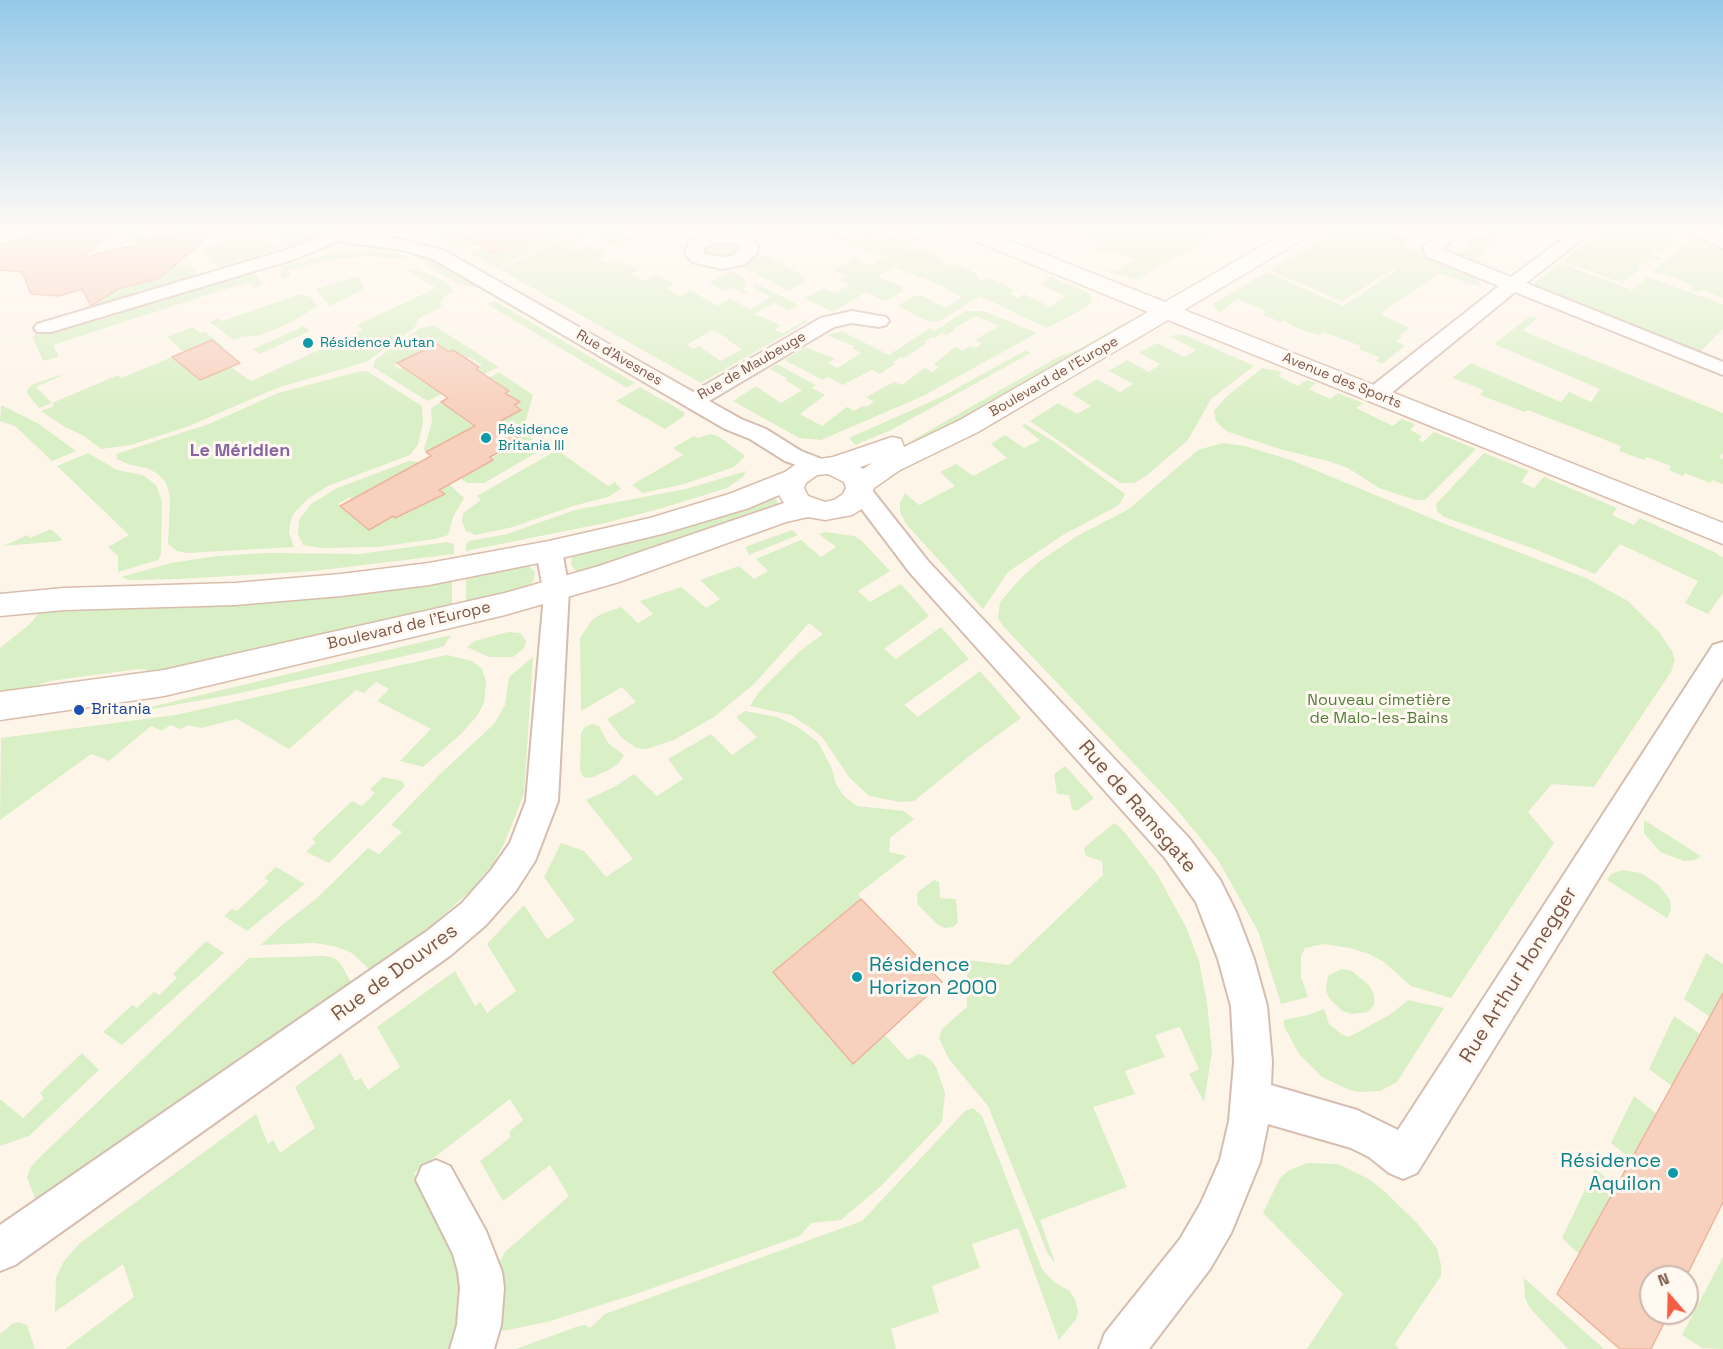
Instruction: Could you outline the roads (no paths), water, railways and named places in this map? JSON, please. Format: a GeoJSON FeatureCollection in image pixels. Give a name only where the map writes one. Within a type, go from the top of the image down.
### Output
{"type":"FeatureCollection","features":[{"type":"Feature","properties":{"kind":"street"},"geometry":{"type":"LineString","coordinates":[[44,328],[168,291]]}},
{"type":"Feature","properties":{"kind":"street","name":"Rue d'Avesnes"},"geometry":{"type":"LineString","coordinates":[[502,291],[733,424],[758,434],[793,456],[809,485]]}},
{"type":"Feature","properties":{"kind":"street","name":"Avenue des Sports"},"geometry":{"type":"LineString","coordinates":[[1119,291],[1723,534]]}},
{"type":"Feature","properties":{"kind":"street","name":"Boulevard de l'Europe"},"geometry":{"type":"LineString","coordinates":[[809,485],[851,504],[860,488],[890,464],[969,426],[1181,291]]}},
{"type":"Feature","properties":{"kind":"street","name":"Boulevard de l'Europe"},"geometry":{"type":"LineString","coordinates":[[0,605],[64,599],[235,594],[341,585],[429,574],[549,551],[685,518],[749,498],[809,485],[899,441],[1186,291]]}},
{"type":"Feature","properties":{"kind":"street"},"geometry":{"type":"LineString","coordinates":[[1376,394],[1504,291]]}},
{"type":"Feature","properties":{"kind":"street"},"geometry":{"type":"LineString","coordinates":[[1526,291],[1723,369]]}},
{"type":"Feature","properties":{"kind":"street","name":"Rue de Maubeuge"},"geometry":{"type":"LineString","coordinates":[[693,401],[828,322],[852,317],[879,321]]}},
{"type":"Feature","properties":{"kind":"street","name":"Rue d'Avesnes"},"geometry":{"type":"LineString","coordinates":[[733,424],[809,485]]}},
{"type":"Feature","properties":{"kind":"street"},"geometry":{"type":"LineString","coordinates":[[809,485],[850,472],[860,488]]}},
{"type":"Feature","properties":{"kind":"street","name":"Boulevard de l'Europe"},"geometry":{"type":"LineString","coordinates":[[0,706],[170,682],[490,607],[556,589],[626,568],[781,513],[809,485]]}},
{"type":"Feature","properties":{"kind":"street","name":"Rue de Ramsgate"},"geometry":{"type":"LineString","coordinates":[[809,485],[919,567]]}},
{"type":"Feature","properties":{"kind":"street","name":"Rue de Ramsgate"},"geometry":{"type":"LineString","coordinates":[[860,488],[919,567],[1177,848],[1208,891],[1228,935],[1249,1006],[1253,1053],[1251,1099],[1240,1162],[1216,1218],[1195,1254],[1121,1349]]}},
{"type":"Feature","properties":{"kind":"street","name":"Rue de Douvres"},"geometry":{"type":"LineString","coordinates":[[0,1250],[439,943],[474,914],[503,881],[523,851],[542,801],[556,589],[549,551]]}},
{"type":"Feature","properties":{"kind":"street","name":"Rue Arthur Honegger"},"geometry":{"type":"LineString","coordinates":[[1251,1099],[1357,1130],[1383,1143],[1403,1159],[1723,653]]}},
{"type":"Feature","properties":{"kind":"street"},"geometry":{"type":"LineString","coordinates":[[436,1180],[471,1246],[480,1272],[479,1325],[472,1349]]}},
{"type":"Feature","properties":{"kind":"place","name":"Résidence Autan"},"geometry":{"type":"Point","coordinates":[308,343]}},
{"type":"Feature","properties":{"kind":"place","name":"Résidence Britania III"},"geometry":{"type":"Point","coordinates":[486,438]}},
{"type":"Feature","properties":{"kind":"place","name":"Britania"},"geometry":{"type":"Point","coordinates":[79,710]}},
{"type":"Feature","properties":{"kind":"place","name":"Résidence Horizon 2000"},"geometry":{"type":"Point","coordinates":[857,977]}},
{"type":"Feature","properties":{"kind":"place","name":"Résidence Aquilon"},"geometry":{"type":"Point","coordinates":[1673,1173]}},
{"type":"Feature","properties":{"kind":"district","name":"Le Méridien"},"geometry":{"type":"Point","coordinates":[240,451]}},
{"type":"Feature","properties":{"kind":"park label","name":"Nouveau cimetière de Malo-les-Bains"},"geometry":{"type":"Point","coordinates":[1379,710]}}]}
